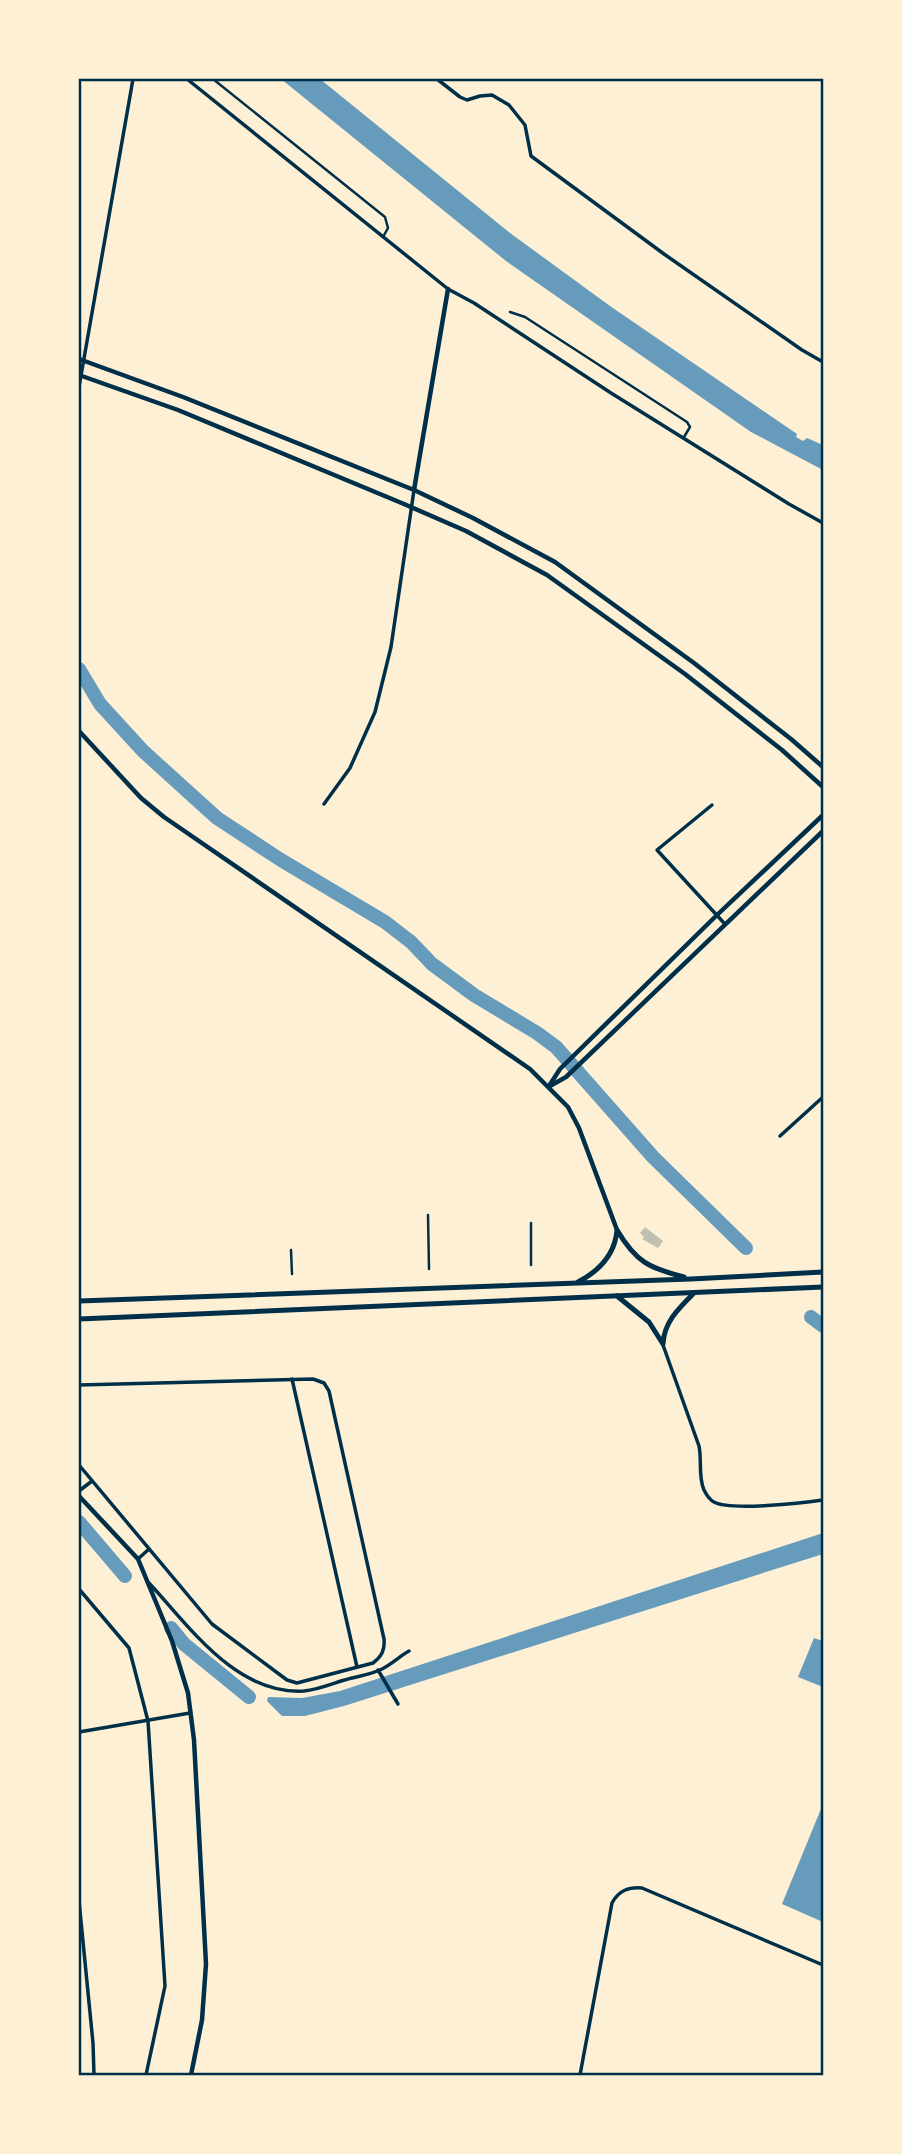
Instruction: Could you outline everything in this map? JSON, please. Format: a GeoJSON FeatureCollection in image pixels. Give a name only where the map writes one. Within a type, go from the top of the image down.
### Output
{"type":"FeatureCollection","features":[{"type":"Feature","properties":{"kind":"main road"},"geometry":{"type":"LineString","coordinates":[[617,1230],[630,1251],[641,1261],[665,1272],[691,1279]]}},
{"type":"Feature","properties":{"kind":"main road"},"geometry":{"type":"LineString","coordinates":[[577,1283],[590,1276],[611,1253],[617,1230]]}},
{"type":"Feature","properties":{"kind":"main road"},"geometry":{"type":"LineString","coordinates":[[79,1301],[823,1272]]}},
{"type":"Feature","properties":{"kind":"main road"},"geometry":{"type":"LineString","coordinates":[[79,1320],[823,1287]]}},
{"type":"Feature","properties":{"kind":"main road"},"geometry":{"type":"LineString","coordinates":[[663,1344],[664,1332],[674,1314],[694,1293]]}},
{"type":"Feature","properties":{"kind":"main road"},"geometry":{"type":"LineString","coordinates":[[617,1296],[649,1322],[663,1344]]}},
{"type":"Feature","properties":{"kind":"street"},"geometry":{"type":"LineString","coordinates":[[79,387],[81,360],[133,79]]}},
{"type":"Feature","properties":{"kind":"street"},"geometry":{"type":"LineString","coordinates":[[187,79],[448,289],[823,523]]}},
{"type":"Feature","properties":{"kind":"street"},"geometry":{"type":"LineString","coordinates":[[213,79],[385,217],[388,228],[383,237]]}},
{"type":"Feature","properties":{"kind":"street"},"geometry":{"type":"LineString","coordinates":[[438,79],[467,100],[492,95],[509,105],[525,125],[531,156],[684,267],[823,362]]}},
{"type":"Feature","properties":{"kind":"street"},"geometry":{"type":"LineString","coordinates":[[324,804],[350,768],[375,712],[391,647],[411,507],[448,289]]}},
{"type":"Feature","properties":{"kind":"street"},"geometry":{"type":"LineString","coordinates":[[510,312],[525,317],[687,422],[690,426],[684,437]]}},
{"type":"Feature","properties":{"kind":"street"},"geometry":{"type":"LineString","coordinates":[[81,360],[183,397],[414,490],[473,517],[555,562],[694,663],[823,767]]}},
{"type":"Feature","properties":{"kind":"street"},"geometry":{"type":"LineString","coordinates":[[80,375],[178,411],[411,507],[466,531],[547,575],[685,674],[782,750],[823,787]]}},
{"type":"Feature","properties":{"kind":"street"},"geometry":{"type":"LineString","coordinates":[[79,731],[141,798],[164,817],[530,1069],[550,1086],[568,1107],[579,1128],[617,1230]]}},
{"type":"Feature","properties":{"kind":"street"},"geometry":{"type":"LineString","coordinates":[[712,805],[657,850],[724,923]]}},
{"type":"Feature","properties":{"kind":"street"},"geometry":{"type":"LineString","coordinates":[[550,1086],[559,1069],[823,815]]}},
{"type":"Feature","properties":{"kind":"street"},"geometry":{"type":"LineString","coordinates":[[550,1086],[565,1077],[823,831]]}},
{"type":"Feature","properties":{"kind":"street"},"geometry":{"type":"LineString","coordinates":[[780,1136],[823,1097]]}},
{"type":"Feature","properties":{"kind":"street"},"geometry":{"type":"LineString","coordinates":[[428,1215],[429,1269]]}},
{"type":"Feature","properties":{"kind":"street"},"geometry":{"type":"LineString","coordinates":[[531,1223],[531,1265]]}},
{"type":"Feature","properties":{"kind":"street"},"geometry":{"type":"LineString","coordinates":[[291,1250],[292,1274]]}},
{"type":"Feature","properties":{"kind":"street"},"geometry":{"type":"LineString","coordinates":[[663,1344],[699,1446],[702,1460],[701,1479],[708,1496],[716,1503],[746,1506],[823,1500]]}},
{"type":"Feature","properties":{"kind":"street"},"geometry":{"type":"LineString","coordinates":[[292,1379],[357,1667]]}},
{"type":"Feature","properties":{"kind":"street"},"geometry":{"type":"LineString","coordinates":[[79,1385],[292,1379],[313,1379],[324,1383],[332,1404],[384,1639],[380,1658],[373,1663],[297,1683],[287,1679],[212,1624],[79,1465]]}},
{"type":"Feature","properties":{"kind":"street"},"geometry":{"type":"LineString","coordinates":[[79,1491],[92,1480]]}},
{"type":"Feature","properties":{"kind":"street"},"geometry":{"type":"LineString","coordinates":[[79,1496],[138,1559],[184,1673],[194,1740],[206,1964],[202,2020],[191,2075]]}},
{"type":"Feature","properties":{"kind":"street"},"geometry":{"type":"LineString","coordinates":[[138,1559],[149,1549]]}},
{"type":"Feature","properties":{"kind":"street"},"geometry":{"type":"LineString","coordinates":[[148,1582],[203,1642],[242,1674],[262,1684],[305,1691],[378,1670],[409,1651]]}},
{"type":"Feature","properties":{"kind":"street"},"geometry":{"type":"LineString","coordinates":[[79,1590],[129,1648],[148,1721],[164,1986],[146,2075]]}},
{"type":"Feature","properties":{"kind":"street"},"geometry":{"type":"LineString","coordinates":[[378,1670],[398,1704]]}},
{"type":"Feature","properties":{"kind":"street"},"geometry":{"type":"LineString","coordinates":[[79,1732],[190,1713]]}},
{"type":"Feature","properties":{"kind":"street"},"geometry":{"type":"LineString","coordinates":[[580,2075],[612,1903],[616,1896],[628,1888],[642,1888],[823,1965]]}},
{"type":"Feature","properties":{"kind":"street"},"geometry":{"type":"LineString","coordinates":[[79,1901],[94,2075]]}},
{"type":"Feature","properties":{"kind":"water"},"geometry":{"type":"Polygon","coordinates":[[[281,79],[320,79],[510,233],[610,306],[797,434],[796,437],[803,441],[807,438],[823,445],[823,470],[751,432],[506,261],[281,79]]]}},
{"type":"Feature","properties":{"kind":"water"},"geometry":{"type":"Polygon","coordinates":[[[823,1533],[823,1554],[344,1706],[305,1716],[282,1716],[267,1701],[268,1697],[302,1698],[340,1691],[823,1533]]]}},
{"type":"Feature","properties":{"kind":"water"},"geometry":{"type":"Polygon","coordinates":[[[814,1638],[823,1641],[823,1687],[798,1677],[814,1638]]]}},
{"type":"Feature","properties":{"kind":"water"},"geometry":{"type":"Polygon","coordinates":[[[823,1804],[823,1922],[782,1904],[823,1804]]]}},
{"type":"Feature","properties":{"kind":"building"},"geometry":{"type":"Polygon","coordinates":[[[645,1227],[663,1241],[658,1248],[642,1239],[644,1237],[640,1233],[645,1227]]]}},
{"type":"Feature","properties":{"kind":"waterway"},"geometry":{"type":"LineString","coordinates":[[79,669],[100,704],[143,751],[217,818],[385,922],[411,942],[432,964],[474,995],[556,1047],[653,1157],[746,1248]]}},
{"type":"Feature","properties":{"kind":"waterway"},"geometry":{"type":"LineString","coordinates":[[811,1317],[823,1326]]}},
{"type":"Feature","properties":{"kind":"waterway"},"geometry":{"type":"LineString","coordinates":[[79,1522],[125,1576]]}},
{"type":"Feature","properties":{"kind":"waterway"},"geometry":{"type":"LineString","coordinates":[[171,1628],[184,1644],[249,1697]]}}]}
